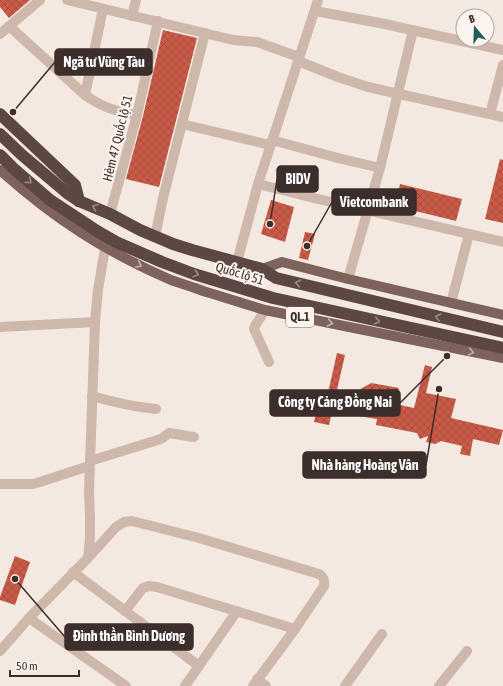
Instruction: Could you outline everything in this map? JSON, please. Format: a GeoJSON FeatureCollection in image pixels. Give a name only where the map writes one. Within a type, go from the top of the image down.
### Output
{"type":"FeatureCollection","features":[{"type":"Feature","properties":{"kind":"highway"},"geometry":{"type":"LineString","coordinates":[[0,114],[74,185],[79,201]]}},
{"type":"Feature","properties":{"kind":"highway","name":"QL.1"},"geometry":{"type":"LineString","coordinates":[[0,134],[28,160],[67,193],[79,201]]}},
{"type":"Feature","properties":{"kind":"highway","name":"Quốc lộ 51"},"geometry":{"type":"LineString","coordinates":[[0,155],[50,200],[107,243],[148,256],[194,274],[273,298],[503,348]]}},
{"type":"Feature","properties":{"kind":"highway","name":"Quốc lộ 51"},"geometry":{"type":"LineString","coordinates":[[79,201],[110,214],[155,237],[192,250],[262,269],[276,278],[503,332]]}},
{"type":"Feature","properties":{"kind":"main road","name":"Quốc lộ 51"},"geometry":{"type":"LineString","coordinates":[[0,170],[25,192],[78,232],[107,243],[136,264],[173,281],[265,310],[503,358]]}},
{"type":"Feature","properties":{"kind":"main road","name":"Quốc lộ 51"},"geometry":{"type":"LineString","coordinates":[[262,269],[282,262],[503,315]]}},
{"type":"Feature","properties":{"kind":"street"},"geometry":{"type":"LineString","coordinates":[[0,34],[40,0]]}},
{"type":"Feature","properties":{"kind":"street"},"geometry":{"type":"LineString","coordinates":[[67,0],[233,40],[257,42],[350,82],[503,117]]}},
{"type":"Feature","properties":{"kind":"street"},"geometry":{"type":"LineString","coordinates":[[132,16],[136,0]]}},
{"type":"Feature","properties":{"kind":"street"},"geometry":{"type":"LineString","coordinates":[[237,262],[258,184],[318,0]]}},
{"type":"Feature","properties":{"kind":"street"},"geometry":{"type":"LineString","coordinates":[[85,96],[103,8]]}},
{"type":"Feature","properties":{"kind":"street"},"geometry":{"type":"LineString","coordinates":[[315,11],[380,23],[503,50]]}},
{"type":"Feature","properties":{"kind":"street","name":"Hẻm 47 Quốc lộ 51"},"geometry":{"type":"LineString","coordinates":[[110,214],[137,115],[158,21]]}},
{"type":"Feature","properties":{"kind":"street"},"geometry":{"type":"LineString","coordinates":[[9,26],[85,96],[95,103],[116,111],[137,115]]}},
{"type":"Feature","properties":{"kind":"street"},"geometry":{"type":"LineString","coordinates":[[348,279],[380,168],[413,30]]}},
{"type":"Feature","properties":{"kind":"street"},"geometry":{"type":"LineString","coordinates":[[155,237],[163,198],[205,33]]}},
{"type":"Feature","properties":{"kind":"street"},"geometry":{"type":"LineString","coordinates":[[490,114],[503,65]]}},
{"type":"Feature","properties":{"kind":"street"},"geometry":{"type":"LineString","coordinates":[[182,124],[380,168]]}},
{"type":"Feature","properties":{"kind":"street"},"geometry":{"type":"LineString","coordinates":[[258,184],[503,242]]}},
{"type":"Feature","properties":{"kind":"street"},"geometry":{"type":"LineString","coordinates":[[451,303],[469,234]]}},
{"type":"Feature","properties":{"kind":"street"},"geometry":{"type":"LineString","coordinates":[[88,558],[90,518],[88,491],[95,322],[98,290],[107,243]]}},
{"type":"Feature","properties":{"kind":"street"},"geometry":{"type":"LineString","coordinates":[[265,310],[254,329],[269,362]]}},
{"type":"Feature","properties":{"kind":"street"},"geometry":{"type":"LineString","coordinates":[[0,328],[95,322]]}},
{"type":"Feature","properties":{"kind":"street"},"geometry":{"type":"LineString","coordinates":[[92,396],[117,403],[156,409]]}},
{"type":"Feature","properties":{"kind":"street"},"geometry":{"type":"LineString","coordinates":[[0,484],[33,484],[148,443],[169,433],[194,437]]}},
{"type":"Feature","properties":{"kind":"street"},"geometry":{"type":"LineString","coordinates":[[0,651],[28,618],[88,558],[116,526],[124,522],[132,521],[199,538],[319,574],[323,577],[325,582],[324,586],[295,629],[255,683],[266,686]]}},
{"type":"Feature","properties":{"kind":"street"},"geometry":{"type":"LineString","coordinates":[[73,572],[199,666]]}},
{"type":"Feature","properties":{"kind":"street"},"geometry":{"type":"LineString","coordinates":[[126,611],[143,588],[149,586],[295,629]]}},
{"type":"Feature","properties":{"kind":"street"},"geometry":{"type":"LineString","coordinates":[[185,686],[237,611]]}},
{"type":"Feature","properties":{"kind":"street"},"geometry":{"type":"LineString","coordinates":[[28,618],[126,686]]}},
{"type":"Feature","properties":{"kind":"street"},"geometry":{"type":"LineString","coordinates":[[345,686],[382,634]]}},
{"type":"Feature","properties":{"kind":"street"},"geometry":{"type":"LineString","coordinates":[[439,686],[467,651]]}},
{"type":"Feature","properties":{"kind":"building"},"geometry":{"type":"Polygon","coordinates":[[[0,0],[30,0],[9,18],[0,7],[0,0]]]}},
{"type":"Feature","properties":{"kind":"building"},"geometry":{"type":"Polygon","coordinates":[[[163,30],[197,38],[159,187],[126,179],[143,116],[163,30]]]}},
{"type":"Feature","properties":{"kind":"building"},"geometry":{"type":"Polygon","coordinates":[[[500,159],[503,160],[503,223],[485,219],[500,159]]]}},
{"type":"Feature","properties":{"kind":"building"},"geometry":{"type":"Polygon","coordinates":[[[400,184],[462,199],[456,221],[395,206],[400,184]]]}},
{"type":"Feature","properties":{"kind":"building"},"geometry":{"type":"Polygon","coordinates":[[[271,200],[294,207],[285,242],[261,234],[271,200]]]}},
{"type":"Feature","properties":{"kind":"building"},"geometry":{"type":"Polygon","coordinates":[[[305,232],[315,234],[308,260],[299,258],[305,232]]]}},
{"type":"Feature","properties":{"kind":"building"},"geometry":{"type":"Polygon","coordinates":[[[337,353],[345,355],[329,425],[314,422],[316,413],[323,415],[337,353]]]}},
{"type":"Feature","properties":{"kind":"building"},"geometry":{"type":"Polygon","coordinates":[[[425,365],[432,367],[426,393],[456,399],[451,418],[503,430],[499,445],[473,439],[470,456],[460,454],[462,446],[441,441],[435,444],[426,442],[428,436],[420,439],[417,433],[376,425],[377,419],[351,415],[354,393],[371,383],[399,388],[395,404],[414,408],[425,365]]]}},
{"type":"Feature","properties":{"kind":"building"},"geometry":{"type":"Polygon","coordinates":[[[15,556],[30,562],[15,605],[0,600],[0,597],[15,556]]]}},
{"type":"Feature","properties":{"kind":"place","name":"Ngã tư Vũng Tàu"},"geometry":{"type":"Point","coordinates":[13,112]}},
{"type":"Feature","properties":{"kind":"place","name":"BIDV"},"geometry":{"type":"Point","coordinates":[270,224]}},
{"type":"Feature","properties":{"kind":"place","name":"Vietcombank"},"geometry":{"type":"Point","coordinates":[307,246]}},
{"type":"Feature","properties":{"kind":"place","name":"Công ty Cảng Đồng Nai"},"geometry":{"type":"Point","coordinates":[447,356]}},
{"type":"Feature","properties":{"kind":"place","name":"Nhà hàng Hoàng Vân"},"geometry":{"type":"Point","coordinates":[439,389]}},
{"type":"Feature","properties":{"kind":"place","name":"Đình thần Bình Dương"},"geometry":{"type":"Point","coordinates":[15,579]}}]}
